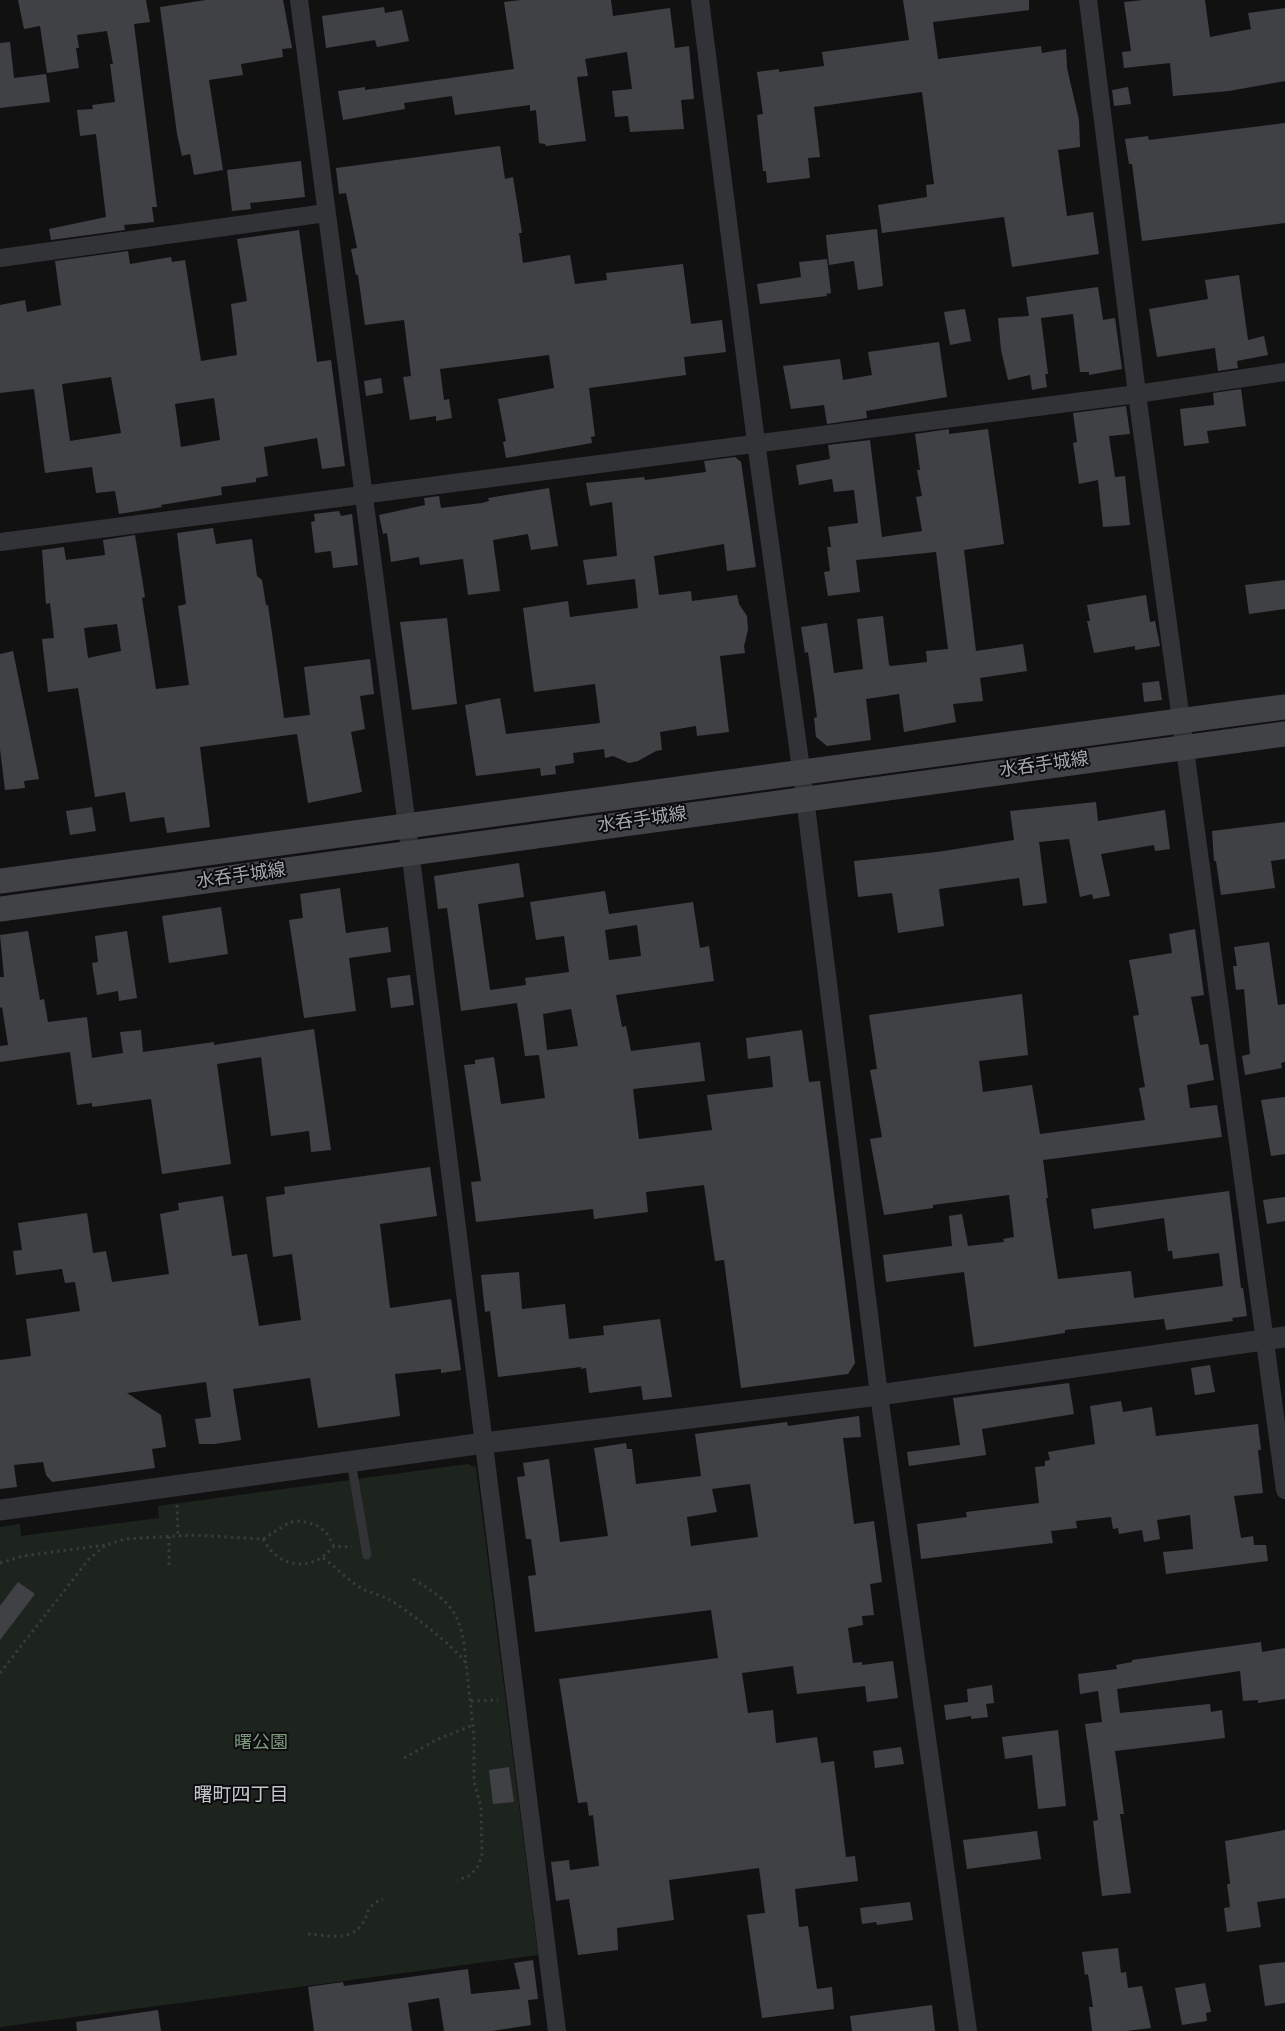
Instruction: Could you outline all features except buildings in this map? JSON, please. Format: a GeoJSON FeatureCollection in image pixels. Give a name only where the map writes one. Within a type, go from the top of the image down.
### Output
{"type":"FeatureCollection","features":[{"type":"Feature","properties":{"kind":"main road","name":"水呑手城線"},"geometry":{"type":"LineString","coordinates":[[0,881],[800,770],[1285,707]]}},
{"type":"Feature","properties":{"kind":"main road","name":"水呑手城線"},"geometry":{"type":"LineString","coordinates":[[0,909],[1185,746],[1285,734]]}},
{"type":"Feature","properties":{"kind":"street"},"geometry":{"type":"LineString","coordinates":[[299,0],[407,826],[557,2031]]}},
{"type":"Feature","properties":{"kind":"street"},"geometry":{"type":"LineString","coordinates":[[700,0],[756,442],[804,798],[879,1395],[968,2031]]}},
{"type":"Feature","properties":{"kind":"street"},"geometry":{"type":"LineString","coordinates":[[1088,0],[1137,394],[1181,720],[1275,1338],[1285,1490]]}},
{"type":"Feature","properties":{"kind":"street"},"geometry":{"type":"LineString","coordinates":[[0,258],[326,213]]}},
{"type":"Feature","properties":{"kind":"street"},"geometry":{"type":"LineString","coordinates":[[0,542],[362,493],[1137,394],[1285,372]]}},
{"type":"Feature","properties":{"kind":"street"},"geometry":{"type":"LineString","coordinates":[[0,1510],[484,1443],[879,1395],[1275,1338]]}},
{"type":"Feature","properties":{"kind":"lane"},"geometry":{"type":"LineString","coordinates":[[351,1462],[367,1555]]}},
{"type":"Feature","properties":{"kind":"path"},"geometry":{"type":"LineString","coordinates":[[177,1503],[178,1535]]}},
{"type":"Feature","properties":{"kind":"path"},"geometry":{"type":"LineString","coordinates":[[0,1563],[22,1556],[106,1545],[126,1539],[169,1535],[262,1539],[284,1525],[301,1521],[316,1525],[326,1532],[334,1546]]}},
{"type":"Feature","properties":{"kind":"path"},"geometry":{"type":"LineString","coordinates":[[169,1535],[169,1565]]}},
{"type":"Feature","properties":{"kind":"path"},"geometry":{"type":"LineString","coordinates":[[262,1539],[268,1550],[279,1558],[293,1564],[306,1564],[323,1558],[334,1546]]}},
{"type":"Feature","properties":{"kind":"path"},"geometry":{"type":"LineString","coordinates":[[0,1673],[89,1559],[106,1545]]}},
{"type":"Feature","properties":{"kind":"path"},"geometry":{"type":"LineString","coordinates":[[334,1546],[352,1547]]}},
{"type":"Feature","properties":{"kind":"path"},"geometry":{"type":"LineString","coordinates":[[323,1558],[363,1589],[389,1600],[409,1613],[459,1654],[466,1663]]}},
{"type":"Feature","properties":{"kind":"path"},"geometry":{"type":"LineString","coordinates":[[413,1579],[436,1593],[455,1612],[464,1637],[473,1725],[474,1781],[481,1807],[482,1856],[477,1868],[468,1876],[457,1880]]}},
{"type":"Feature","properties":{"kind":"path"},"geometry":{"type":"LineString","coordinates":[[471,1701],[505,1700]]}},
{"type":"Feature","properties":{"kind":"path"},"geometry":{"type":"LineString","coordinates":[[404,1758],[436,1740],[473,1725]]}},
{"type":"Feature","properties":{"kind":"path"},"geometry":{"type":"LineString","coordinates":[[308,1934],[333,1936],[348,1934],[359,1928],[370,1905],[383,1899]]}},
{"type":"Feature","properties":{"kind":"green space","name":"曙公園"},"geometry":{"type":"Polygon","coordinates":[[[468,1464],[476,1467],[538,1955],[0,2027],[0,1527],[20,1524],[21,1536],[159,1518],[158,1506],[468,1464]]]}},
{"type":"Feature","properties":{"kind":"district","name":"曙町四丁目"},"geometry":{"type":"Point","coordinates":[241,1796]}}]}
